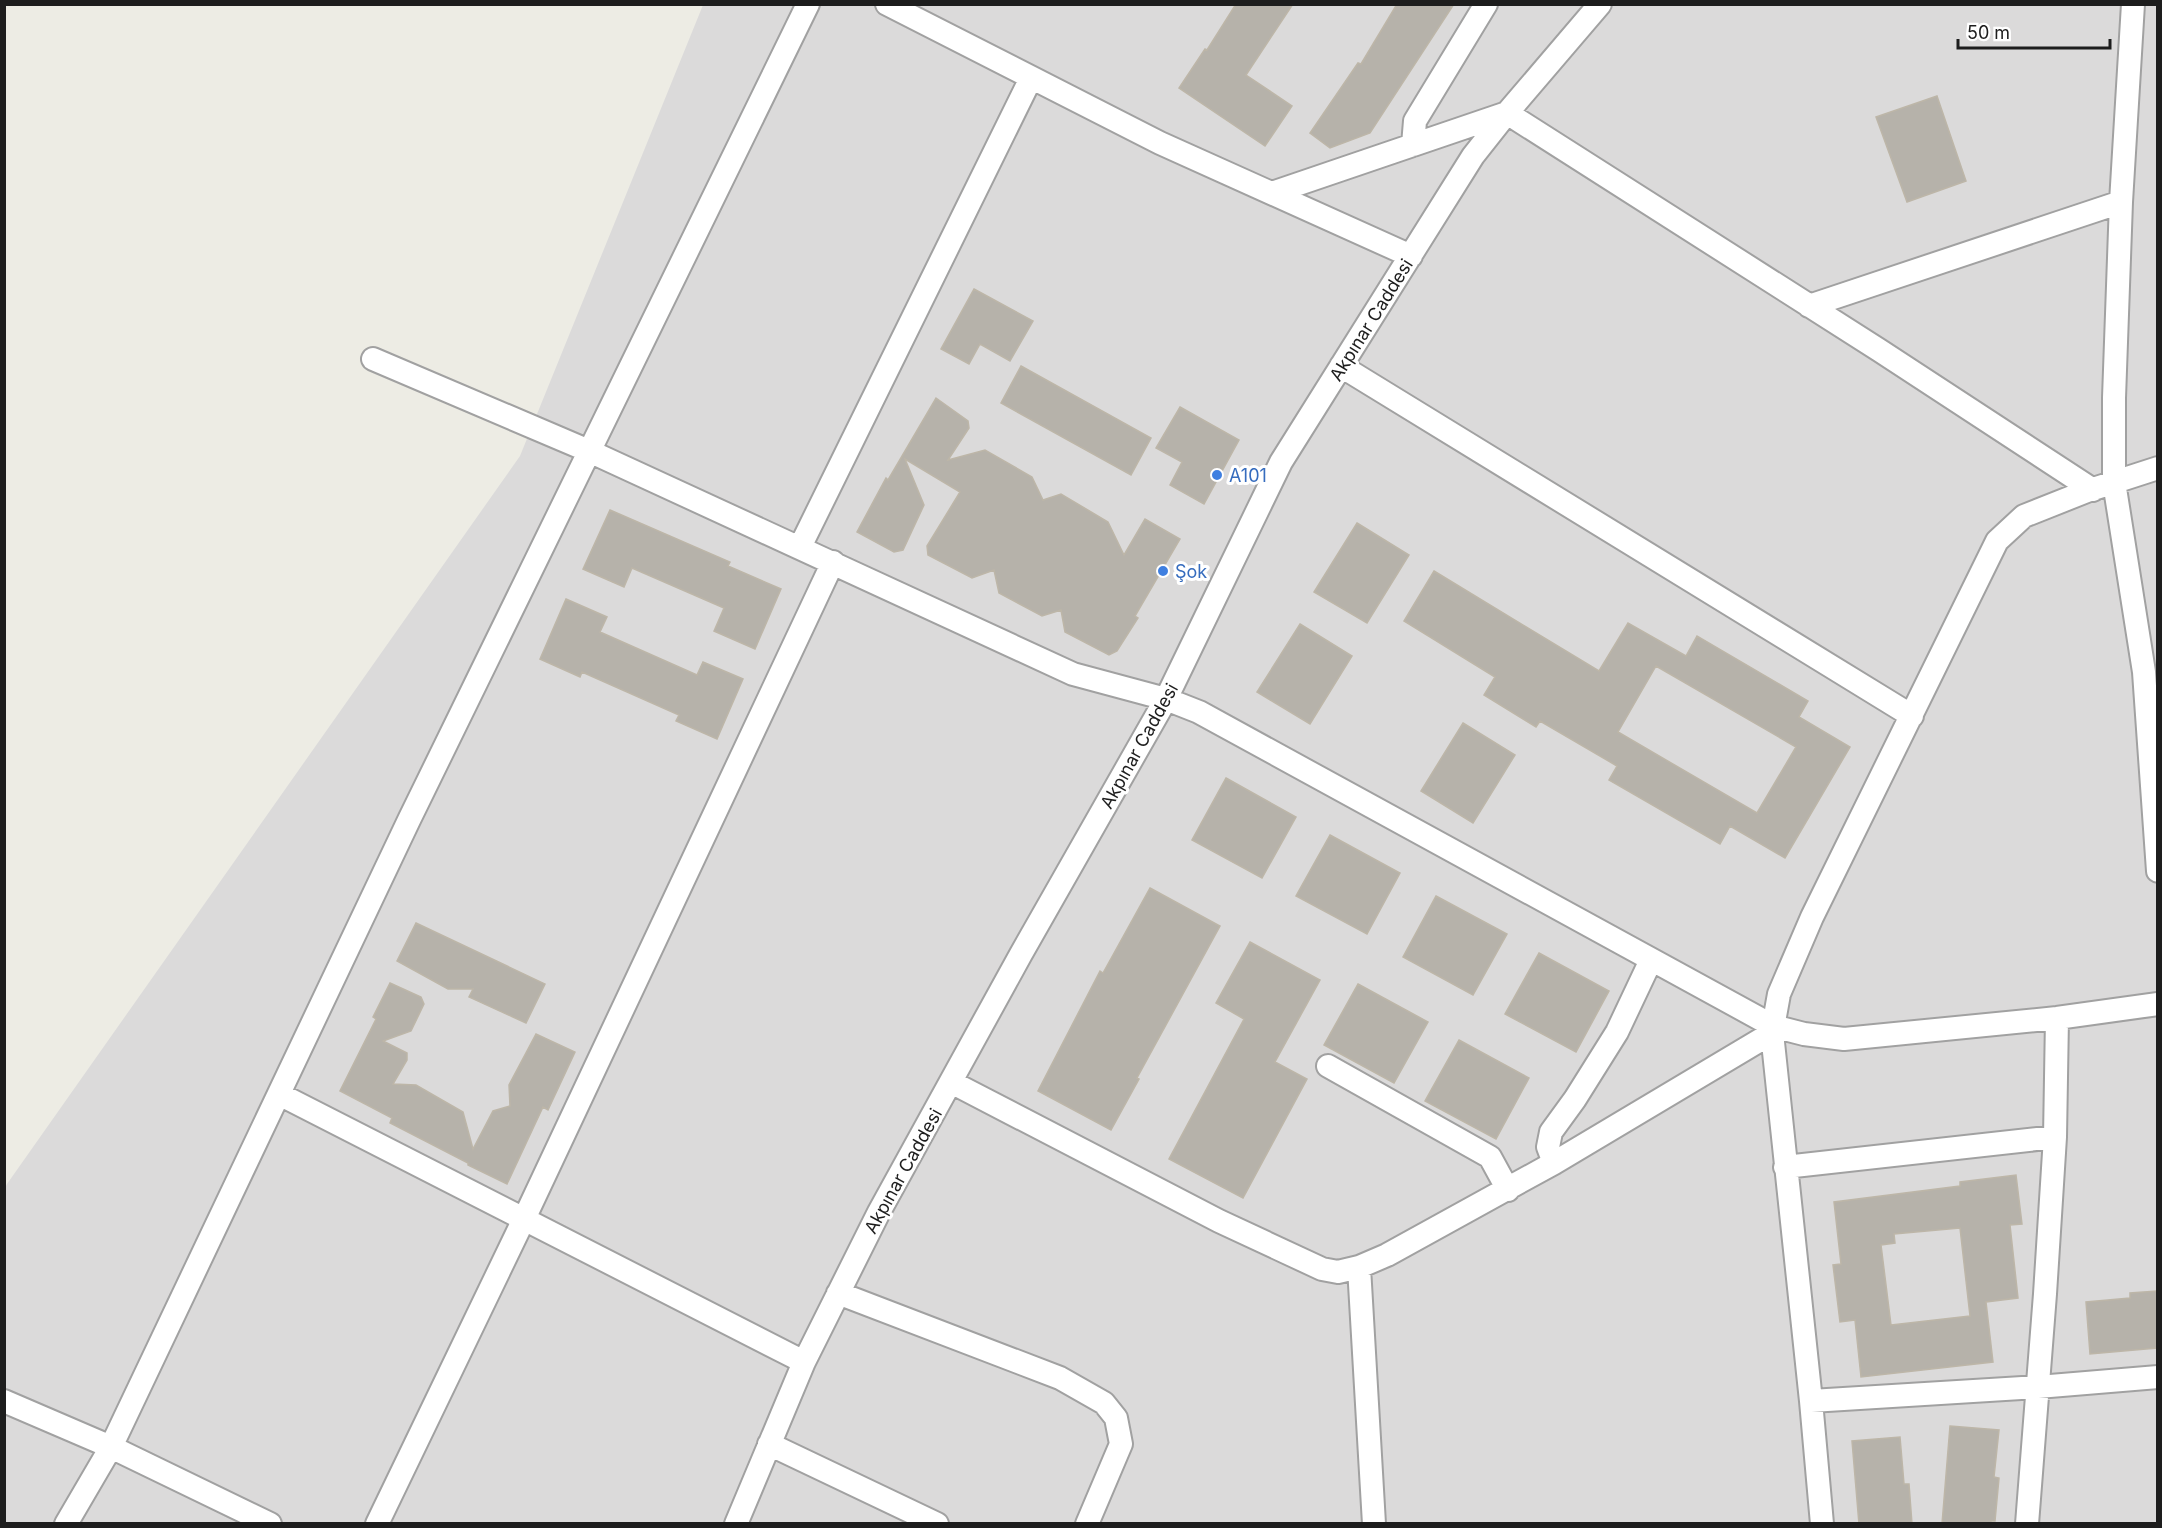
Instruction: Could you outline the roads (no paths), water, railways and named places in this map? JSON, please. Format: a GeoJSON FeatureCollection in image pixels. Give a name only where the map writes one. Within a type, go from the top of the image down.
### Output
{"type":"FeatureCollection","features":[{"type":"Feature","properties":{"kind":"street"},"geometry":{"type":"LineString","coordinates":[[66,1524],[111,1447],[409,820],[808,4]]}},
{"type":"Feature","properties":{"kind":"street"},"geometry":{"type":"LineString","coordinates":[[887,4],[1160,143],[1411,256]]}},
{"type":"Feature","properties":{"kind":"street"},"geometry":{"type":"LineString","coordinates":[[1413,145],[1414,122],[1486,4]]}},
{"type":"Feature","properties":{"kind":"street","name":"Akpınar Caddesi"},"geometry":{"type":"LineString","coordinates":[[736,1524],[804,1362],[879,1212],[1021,954],[1166,699],[1281,462],[1473,156],[1600,4]]}},
{"type":"Feature","properties":{"kind":"street"},"geometry":{"type":"LineString","coordinates":[[2133,4],[2121,202],[2114,398],[2103,486],[2144,672],[2157,871]]}},
{"type":"Feature","properties":{"kind":"street"},"geometry":{"type":"LineString","coordinates":[[800,547],[1031,78]]}},
{"type":"Feature","properties":{"kind":"street"},"geometry":{"type":"LineString","coordinates":[[1272,193],[1507,113],[1809,306],[2103,486]]}},
{"type":"Feature","properties":{"kind":"street"},"geometry":{"type":"LineString","coordinates":[[1809,306],[2121,202]]}},
{"type":"Feature","properties":{"kind":"street"},"geometry":{"type":"LineString","coordinates":[[373,359],[589,451],[1073,674],[1166,699],[1199,712],[1652,960],[1772,1029],[1844,1039],[2057,1018],[2157,1004]]}},
{"type":"Feature","properties":{"kind":"street"},"geometry":{"type":"LineString","coordinates":[[1341,366],[1912,716]]}},
{"type":"Feature","properties":{"kind":"street"},"geometry":{"type":"LineString","coordinates":[[1822,1524],[1772,1029],[1779,994],[1812,917],[1997,541],[2024,516],[2157,468]]}},
{"type":"Feature","properties":{"kind":"street"},"geometry":{"type":"LineString","coordinates":[[377,1524],[524,1220],[833,562]]}},
{"type":"Feature","properties":{"kind":"street"},"geometry":{"type":"LineString","coordinates":[[1554,1163],[1548,1147],[1551,1132],[1612,1040],[1652,960]]}},
{"type":"Feature","properties":{"kind":"street"},"geometry":{"type":"LineString","coordinates":[[2027,1524],[2055,1137],[2057,1018]]}},
{"type":"Feature","properties":{"kind":"street"},"geometry":{"type":"LineString","coordinates":[[951,1082],[1219,1221],[1322,1269],[1338,1272],[1359,1267],[1387,1255],[1508,1190],[1772,1029]]}},
{"type":"Feature","properties":{"kind":"street"},"geometry":{"type":"LineString","coordinates":[[1328,1066],[1490,1157],[1508,1190]]}},
{"type":"Feature","properties":{"kind":"street"},"geometry":{"type":"LineString","coordinates":[[279,1094],[804,1362]]}},
{"type":"Feature","properties":{"kind":"street"},"geometry":{"type":"LineString","coordinates":[[1785,1167],[2055,1137]]}},
{"type":"Feature","properties":{"kind":"street"},"geometry":{"type":"LineString","coordinates":[[1359,1267],[1374,1524]]}},
{"type":"Feature","properties":{"kind":"street"},"geometry":{"type":"LineString","coordinates":[[838,1293],[1060,1378],[1104,1403],[1116,1418],[1121,1443],[1088,1524]]}},
{"type":"Feature","properties":{"kind":"street"},"geometry":{"type":"LineString","coordinates":[[1811,1401],[2157,1377]]}},
{"type":"Feature","properties":{"kind":"street"},"geometry":{"type":"LineString","coordinates":[[4,1401],[111,1447],[270,1524]]}},
{"type":"Feature","properties":{"kind":"street"},"geometry":{"type":"LineString","coordinates":[[769,1444],[937,1524]]}},
{"type":"Feature","properties":{"kind":"place","name":"A101"},"geometry":{"type":"Point","coordinates":[1217,475]}},
{"type":"Feature","properties":{"kind":"place","name":"Şok"},"geometry":{"type":"Point","coordinates":[1163,571]}}]}
